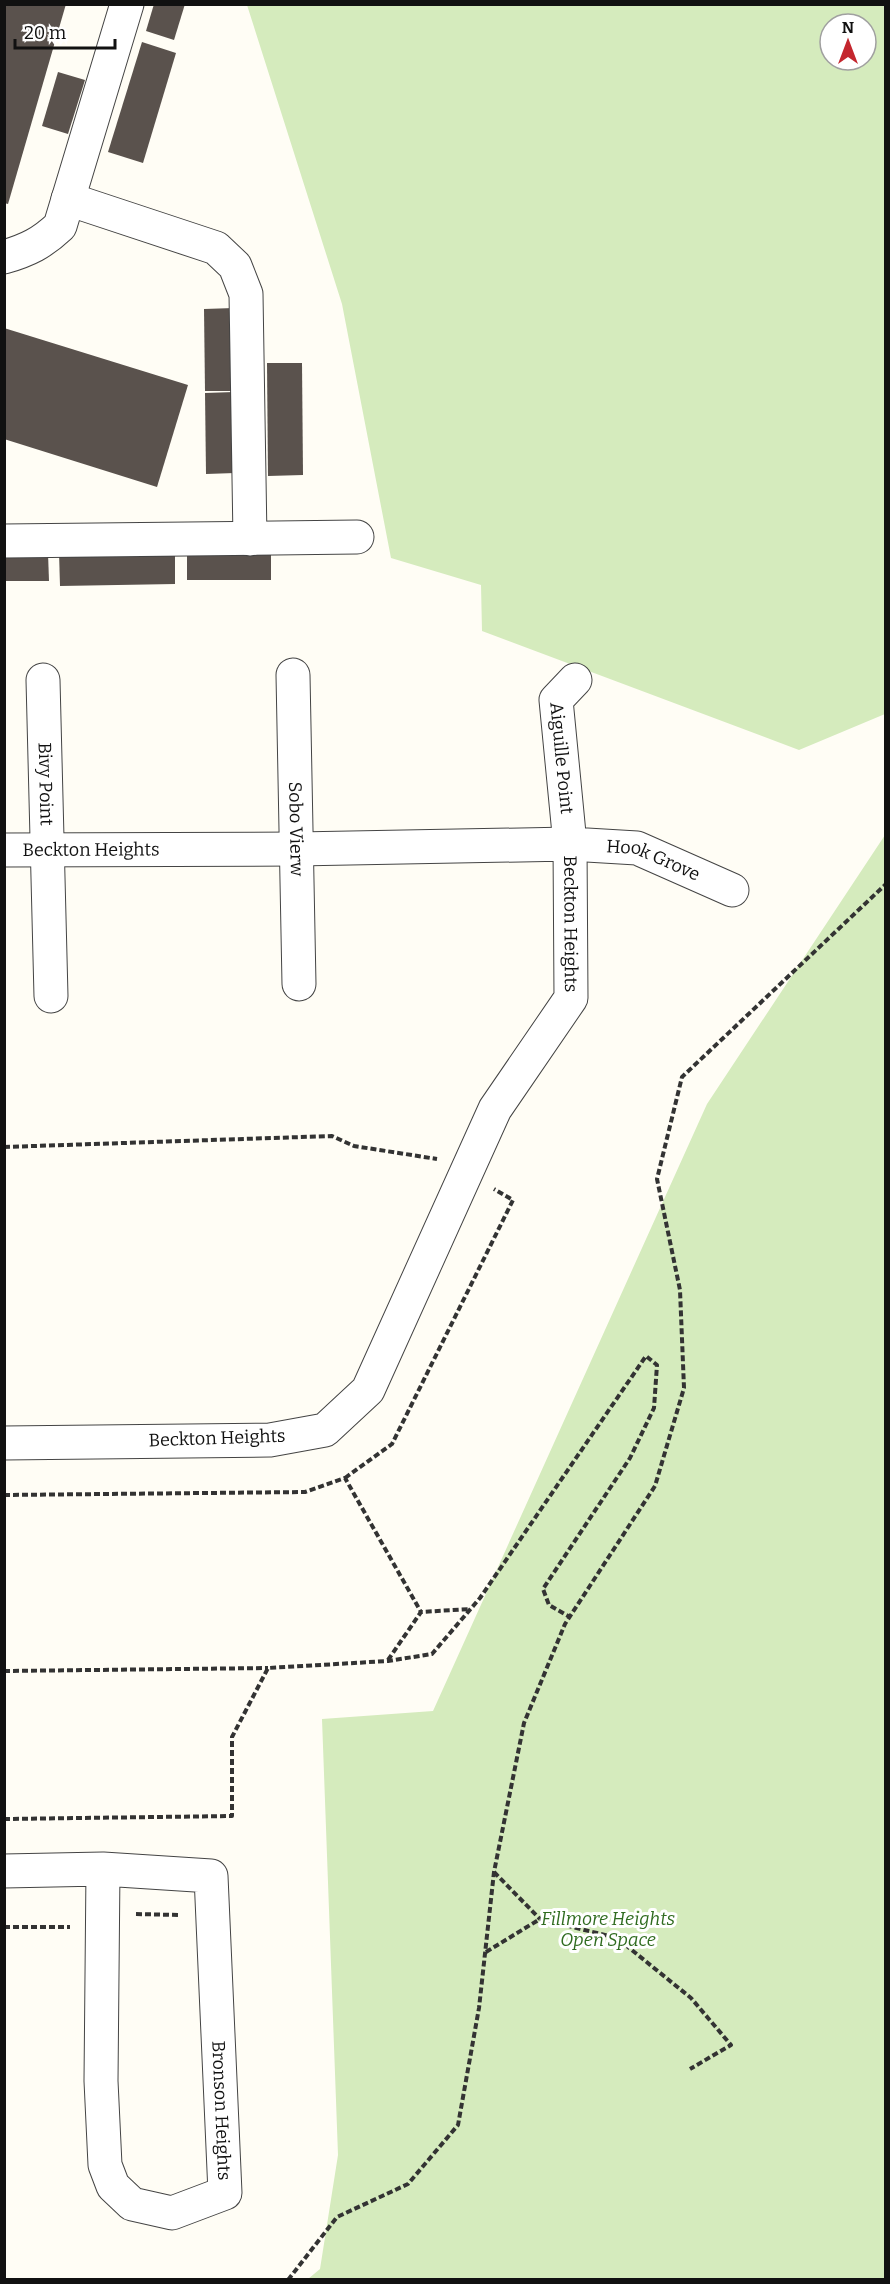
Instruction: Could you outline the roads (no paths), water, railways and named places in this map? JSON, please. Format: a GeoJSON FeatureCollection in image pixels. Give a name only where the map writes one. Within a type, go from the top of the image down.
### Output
{"type":"FeatureCollection","features":[{"type":"Feature","properties":{"kind":"lane"},"geometry":{"type":"LineString","coordinates":[[4,257],[27,251],[43,242],[60,226],[127,4]]}},
{"type":"Feature","properties":{"kind":"lane"},"geometry":{"type":"LineString","coordinates":[[68,199],[216,248],[235,266],[246,294],[250,539]]}},
{"type":"Feature","properties":{"kind":"lane"},"geometry":{"type":"LineString","coordinates":[[4,541],[357,537]]}},
{"type":"Feature","properties":{"kind":"lane","name":"Sobo Vierw"},"geometry":{"type":"LineString","coordinates":[[293,675],[299,984]]}},
{"type":"Feature","properties":{"kind":"lane","name":"Bivy Point"},"geometry":{"type":"LineString","coordinates":[[42,680],[51,996]]}},
{"type":"Feature","properties":{"kind":"lane","name":"Aiguille Point"},"geometry":{"type":"LineString","coordinates":[[570,844],[556,700],[575,680]]}},
{"type":"Feature","properties":{"kind":"lane","name":"Beckton Heights"},"geometry":{"type":"LineString","coordinates":[[4,850],[297,849],[570,844],[570,998],[495,1109],[368,1390],[325,1430],[270,1440],[4,1443]]}},
{"type":"Feature","properties":{"kind":"lane","name":"Hook Grove"},"geometry":{"type":"LineString","coordinates":[[570,844],[637,848],[732,890]]}},
{"type":"Feature","properties":{"kind":"lane","name":"Bronson Heights"},"geometry":{"type":"LineString","coordinates":[[4,1870],[103,1869],[211,1876],[225,2193],[172,2213],[132,2204],[112,2186],[105,2165],[101,2081],[103,1869]]}},
{"type":"Feature","properties":{"kind":"park label","name":"Fillmore Heights Open Space"},"geometry":{"type":"Point","coordinates":[608,1929]}}]}
